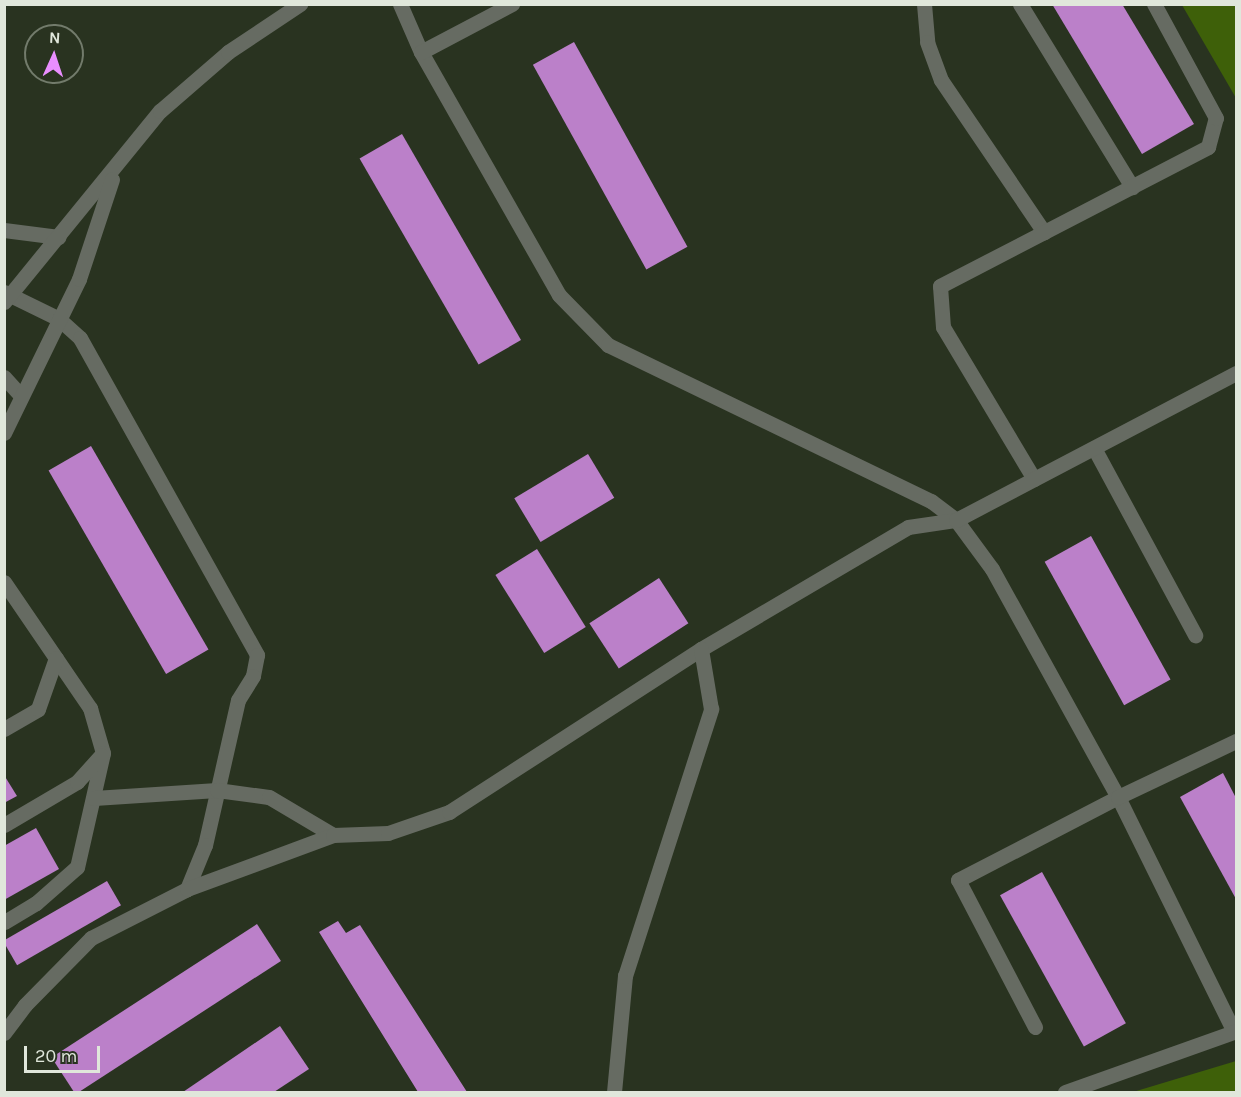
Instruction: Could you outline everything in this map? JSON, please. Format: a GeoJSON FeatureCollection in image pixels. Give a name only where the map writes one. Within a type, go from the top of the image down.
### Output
{"type":"FeatureCollection","features":[{"type":"Feature","properties":{"kind":"street"},"geometry":{"type":"LineString","coordinates":[[187,889],[205,845],[238,700],[254,676],[256,655],[80,338],[59,319],[6,297],[115,171],[160,111],[228,52],[300,4]]}},
{"type":"Feature","properties":{"kind":"street"},"geometry":{"type":"LineString","coordinates":[[400,4],[421,52],[559,295],[608,345],[931,501],[956,520],[992,569],[1118,797],[1235,1031],[1065,1092]]}},
{"type":"Feature","properties":{"kind":"street"},"geometry":{"type":"LineString","coordinates":[[421,52],[512,4]]}},
{"type":"Feature","properties":{"kind":"street"},"geometry":{"type":"LineString","coordinates":[[924,4],[927,42],[941,80],[1044,232]]}},
{"type":"Feature","properties":{"kind":"street"},"geometry":{"type":"LineString","coordinates":[[1020,4],[1132,187]]}},
{"type":"Feature","properties":{"kind":"street"},"geometry":{"type":"LineString","coordinates":[[1034,479],[943,327],[940,286],[1208,147],[1216,118],[1154,4]]}},
{"type":"Feature","properties":{"kind":"street"},"geometry":{"type":"LineString","coordinates":[[4,433],[20,395],[79,279],[115,171]]}},
{"type":"Feature","properties":{"kind":"street"},"geometry":{"type":"LineString","coordinates":[[4,230],[58,237]]}},
{"type":"Feature","properties":{"kind":"street"},"geometry":{"type":"LineString","coordinates":[[4,1033],[26,1005],[92,938],[187,889],[333,835],[388,833],[449,812],[701,649],[908,527],[956,520],[1236,373]]}},
{"type":"Feature","properties":{"kind":"street"},"geometry":{"type":"LineString","coordinates":[[4,376],[20,395]]}},
{"type":"Feature","properties":{"kind":"street"},"geometry":{"type":"LineString","coordinates":[[1094,448],[1195,635]]}},
{"type":"Feature","properties":{"kind":"street"},"geometry":{"type":"LineString","coordinates":[[4,922],[36,903],[77,867],[103,753],[90,708],[5,587]]}},
{"type":"Feature","properties":{"kind":"street"},"geometry":{"type":"LineString","coordinates":[[615,1092],[625,976],[711,709],[701,649]]}},
{"type":"Feature","properties":{"kind":"street"},"geometry":{"type":"LineString","coordinates":[[4,729],[38,709],[56,658]]}},
{"type":"Feature","properties":{"kind":"street"},"geometry":{"type":"LineString","coordinates":[[1035,1027],[958,880],[1118,797],[1236,741]]}},
{"type":"Feature","properties":{"kind":"street"},"geometry":{"type":"LineString","coordinates":[[4,825],[77,782],[103,753]]}},
{"type":"Feature","properties":{"kind":"street"},"geometry":{"type":"LineString","coordinates":[[94,798],[218,790],[269,797],[333,835]]}},
{"type":"Feature","properties":{"kind":"green space"},"geometry":{"type":"Polygon","coordinates":[[[1182,5],[1236,5],[1236,98],[1182,5]]]}},
{"type":"Feature","properties":{"kind":"green space"},"geometry":{"type":"Polygon","coordinates":[[[1236,1061],[1236,1092],[1133,1092],[1236,1061]]]}},
{"type":"Feature","properties":{"kind":"building"},"geometry":{"type":"Polygon","coordinates":[[[1052,4],[1122,4],[1194,124],[1142,154],[1052,4]]]}},
{"type":"Feature","properties":{"kind":"building"},"geometry":{"type":"Polygon","coordinates":[[[574,42],[687,247],[646,269],[533,65],[574,42]]]}},
{"type":"Feature","properties":{"kind":"building"},"geometry":{"type":"Polygon","coordinates":[[[402,134],[521,340],[479,365],[360,158],[402,134]]]}},
{"type":"Feature","properties":{"kind":"building"},"geometry":{"type":"Polygon","coordinates":[[[91,446],[209,650],[166,674],[49,470],[91,446]]]}},
{"type":"Feature","properties":{"kind":"building"},"geometry":{"type":"Polygon","coordinates":[[[588,454],[614,498],[541,542],[514,498],[588,454]]]}},
{"type":"Feature","properties":{"kind":"building"},"geometry":{"type":"Polygon","coordinates":[[[1091,536],[1171,679],[1124,705],[1045,562],[1091,536]]]}},
{"type":"Feature","properties":{"kind":"building"},"geometry":{"type":"Polygon","coordinates":[[[537,549],[586,627],[544,653],[495,575],[537,549]]]}},
{"type":"Feature","properties":{"kind":"building"},"geometry":{"type":"Polygon","coordinates":[[[659,578],[688,623],[619,668],[589,623],[659,578]]]}},
{"type":"Feature","properties":{"kind":"building"},"geometry":{"type":"Polygon","coordinates":[[[1223,773],[1236,798],[1236,899],[1180,797],[1223,773]]]}},
{"type":"Feature","properties":{"kind":"building"},"geometry":{"type":"Polygon","coordinates":[[[4,775],[17,796],[4,803],[4,775]]]}},
{"type":"Feature","properties":{"kind":"building"},"geometry":{"type":"Polygon","coordinates":[[[36,828],[59,869],[4,900],[4,846],[36,828]]]}},
{"type":"Feature","properties":{"kind":"building"},"geometry":{"type":"Polygon","coordinates":[[[1042,872],[1126,1023],[1084,1047],[1000,895],[1042,872]]]}},
{"type":"Feature","properties":{"kind":"building"},"geometry":{"type":"Polygon","coordinates":[[[107,881],[121,905],[17,965],[4,940],[107,881]]]}},
{"type":"Feature","properties":{"kind":"building"},"geometry":{"type":"Polygon","coordinates":[[[338,921],[346,933],[360,925],[467,1092],[418,1092],[319,932],[338,921]]]}},
{"type":"Feature","properties":{"kind":"building"},"geometry":{"type":"Polygon","coordinates":[[[257,924],[281,961],[79,1092],[74,1092],[52,1057],[257,924]]]}},
{"type":"Feature","properties":{"kind":"building"},"geometry":{"type":"Polygon","coordinates":[[[280,1026],[309,1069],[274,1092],[183,1092],[280,1026]]]}}]}
